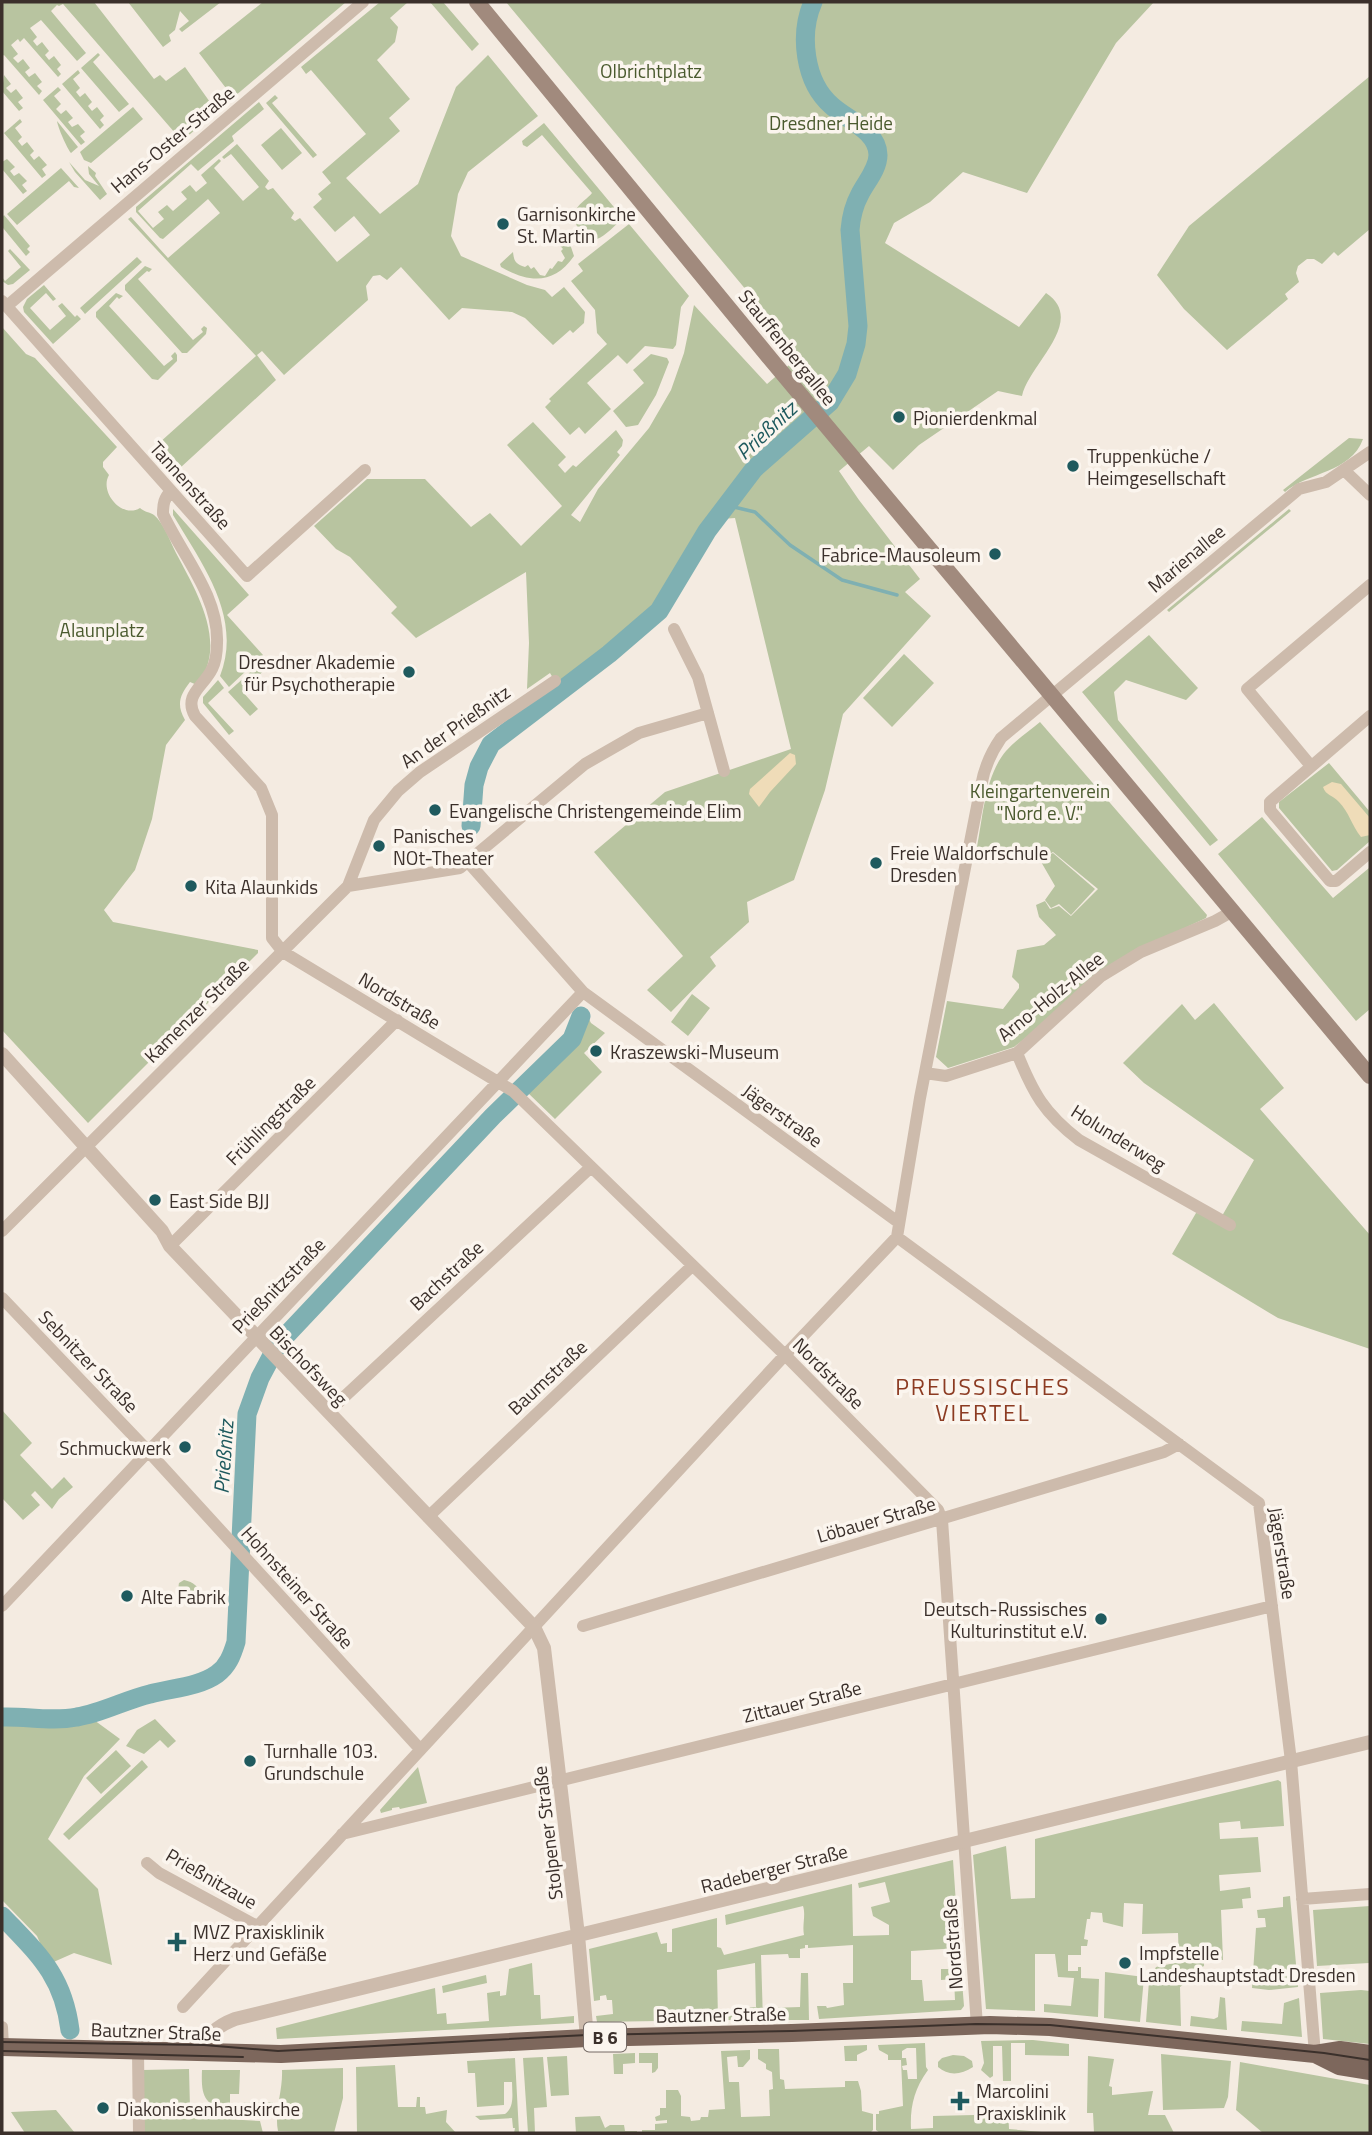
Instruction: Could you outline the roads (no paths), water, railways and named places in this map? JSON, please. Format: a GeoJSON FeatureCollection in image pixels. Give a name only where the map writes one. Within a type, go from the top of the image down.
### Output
{"type":"FeatureCollection","features":[{"type":"Feature","properties":{"kind":"main road","name":"Stauffenbergallee"},"geometry":{"type":"LineString","coordinates":[[477,2],[861,468],[1370,1076]]}},
{"type":"Feature","properties":{"kind":"main road","name":"Bautzner Straße"},"geometry":{"type":"LineString","coordinates":[[3,2047],[281,2054],[587,2038],[977,2026],[1050,2027],[1315,2054],[1340,2050],[1370,2053]]}},
{"type":"Feature","properties":{"kind":"main road","name":"Bautzner Straße"},"geometry":{"type":"LineString","coordinates":[[1315,2054],[1339,2066],[1370,2071]]}},
{"type":"Feature","properties":{"kind":"street","name":"Hans-Oster-Straße"},"geometry":{"type":"LineString","coordinates":[[4,303],[363,2]]}},
{"type":"Feature","properties":{"kind":"street","name":"Tannenstraße"},"geometry":{"type":"LineString","coordinates":[[4,303],[247,576],[365,470]]}},
{"type":"Feature","properties":{"kind":"street","name":"Marienallee"},"geometry":{"type":"LineString","coordinates":[[897,1237],[925,1073],[984,768],[992,751],[1001,738],[1299,489],[1326,482],[1370,452]]}},
{"type":"Feature","properties":{"kind":"street"},"geometry":{"type":"LineString","coordinates":[[1345,471],[1370,495]]}},
{"type":"Feature","properties":{"kind":"street"},"geometry":{"type":"LineString","coordinates":[[171,491],[166,496],[163,514],[210,602],[216,627],[216,658],[207,678],[193,694],[191,705],[195,716],[261,788],[268,800],[272,821],[272,938],[283,951]]}},
{"type":"Feature","properties":{"kind":"street"},"geometry":{"type":"LineString","coordinates":[[1311,766],[1247,689],[1370,585]]}},
{"type":"Feature","properties":{"kind":"street"},"geometry":{"type":"LineString","coordinates":[[674,629],[698,677],[724,771]]}},
{"type":"Feature","properties":{"kind":"street","name":"An der Prießnitz"},"geometry":{"type":"LineString","coordinates":[[348,886],[374,820],[398,790],[420,772],[555,681]]}},
{"type":"Feature","properties":{"kind":"street"},"geometry":{"type":"LineString","coordinates":[[348,886],[460,868],[594,758],[639,733],[708,713]]}},
{"type":"Feature","properties":{"kind":"street"},"geometry":{"type":"LineString","coordinates":[[1370,716],[1270,802],[1270,810],[1330,881],[1336,881],[1370,852]]}},
{"type":"Feature","properties":{"kind":"street","name":"Jägerstraße"},"geometry":{"type":"LineString","coordinates":[[468,862],[583,992],[898,1223]]}},
{"type":"Feature","properties":{"kind":"street","name":"Kamenzer Straße"},"geometry":{"type":"LineString","coordinates":[[2,1231],[348,886]]}},
{"type":"Feature","properties":{"kind":"street","name":"Arno-Holz-Allee"},"geometry":{"type":"LineString","coordinates":[[925,1073],[946,1076],[1017,1053],[1100,977],[1141,952],[1233,911]]}},
{"type":"Feature","properties":{"kind":"street","name":"Nordstraße"},"geometry":{"type":"LineString","coordinates":[[283,951],[516,1094],[785,1355],[938,1510],[942,1520],[977,2026]]}},
{"type":"Feature","properties":{"kind":"street","name":"Prießnitzstraße"},"geometry":{"type":"LineString","coordinates":[[2,1606],[583,992]]}},
{"type":"Feature","properties":{"kind":"street","name":"Frühlingstraße"},"geometry":{"type":"LineString","coordinates":[[170,1246],[397,1020]]}},
{"type":"Feature","properties":{"kind":"street","name":"Holunderweg"},"geometry":{"type":"LineString","coordinates":[[1017,1053],[1033,1090],[1045,1110],[1060,1125],[1079,1139],[1230,1225]]}},
{"type":"Feature","properties":{"kind":"street","name":"Bischofsweg"},"geometry":{"type":"LineString","coordinates":[[2,1054],[162,1231],[170,1246],[534,1627]]}},
{"type":"Feature","properties":{"kind":"street","name":"Bachstraße"},"geometry":{"type":"LineString","coordinates":[[328,1412],[591,1167]]}},
{"type":"Feature","properties":{"kind":"street"},"geometry":{"type":"LineString","coordinates":[[183,2007],[897,1237]]}},
{"type":"Feature","properties":{"kind":"street","name":"Jägerstraße"},"geometry":{"type":"LineString","coordinates":[[897,1237],[1259,1503],[1292,1761],[1315,2054]]}},
{"type":"Feature","properties":{"kind":"street","name":"Baumstraße"},"geometry":{"type":"LineString","coordinates":[[428,1517],[692,1266]]}},
{"type":"Feature","properties":{"kind":"street","name":"Sebnitzer Straße"},"geometry":{"type":"LineString","coordinates":[[2,1298],[148,1451]]}},
{"type":"Feature","properties":{"kind":"street","name":"Löbauer Straße"},"geometry":{"type":"LineString","coordinates":[[583,1626],[942,1520],[1164,1452],[1179,1444]]}},
{"type":"Feature","properties":{"kind":"street","name":"Hohnsteiner Straße"},"geometry":{"type":"LineString","coordinates":[[148,1451],[421,1749]]}},
{"type":"Feature","properties":{"kind":"street","name":"Zittauer Straße"},"geometry":{"type":"LineString","coordinates":[[342,1834],[1272,1606]]}},
{"type":"Feature","properties":{"kind":"street","name":"Stolpener Straße"},"geometry":{"type":"LineString","coordinates":[[534,1627],[544,1648],[579,1935],[587,2038]]}},
{"type":"Feature","properties":{"kind":"street","name":"Radeberger Straße"},"geometry":{"type":"LineString","coordinates":[[202,2052],[206,2039],[215,2029],[235,2019],[1370,1742]]}},
{"type":"Feature","properties":{"kind":"street","name":"Prießnitzaue"},"geometry":{"type":"LineString","coordinates":[[147,1863],[257,1926]]}},
{"type":"Feature","properties":{"kind":"street"},"geometry":{"type":"LineString","coordinates":[[1302,1899],[1370,1894]]}},
{"type":"Feature","properties":{"kind":"street"},"geometry":{"type":"LineString","coordinates":[[2,2027],[3,2047]]}},
{"type":"Feature","properties":{"kind":"street"},"geometry":{"type":"LineString","coordinates":[[138,2051],[139,2133]]}},
{"type":"Feature","properties":{"kind":"waterway","name":"Prießnitz"},"geometry":{"type":"LineString","coordinates":[[471,826],[474,785],[479,767],[491,744],[609,654],[659,611],[707,531],[754,469],[830,402],[847,374],[858,326],[851,220],[856,202],[874,170],[878,155],[877,147],[867,132],[832,106],[815,84],[805,43],[813,2]]}},
{"type":"Feature","properties":{"kind":"waterway"},"geometry":{"type":"LineString","coordinates":[[721,511],[734,507],[755,512],[790,545],[842,580],[897,595]]}},
{"type":"Feature","properties":{"kind":"waterway","name":"Prießnitz"},"geometry":{"type":"LineString","coordinates":[[2,1717],[58,1719],[86,1715],[158,1692],[202,1682],[224,1667],[236,1642],[247,1414],[260,1378],[278,1344],[493,1116],[572,1039],[581,1016]]}},
{"type":"Feature","properties":{"kind":"waterway","name":"Prießnitz"},"geometry":{"type":"LineString","coordinates":[[2,1916],[37,1954],[55,1980],[67,2011],[70,2030]]}},
{"type":"Feature","properties":{"kind":"tram line"},"geometry":{"type":"LineString","coordinates":[[2,2042],[204,2045],[278,2051],[587,2035],[976,2024],[1050,2025],[1370,2060]]}},
{"type":"Feature","properties":{"kind":"tram line"},"geometry":{"type":"LineString","coordinates":[[2,2051],[243,2057]]}},
{"type":"Feature","properties":{"kind":"place","name":"Garnisonkirche St. Martin"},"geometry":{"type":"Point","coordinates":[503,224]}},
{"type":"Feature","properties":{"kind":"place","name":"Pionierdenkmal"},"geometry":{"type":"Point","coordinates":[899,417]}},
{"type":"Feature","properties":{"kind":"place","name":"Truppenküche / Heimgesellschaft"},"geometry":{"type":"Point","coordinates":[1073,466]}},
{"type":"Feature","properties":{"kind":"place","name":"Fabrice-Mausoleum"},"geometry":{"type":"Point","coordinates":[995,554]}},
{"type":"Feature","properties":{"kind":"place","name":"Dresdner Akademie für Psychotherapie"},"geometry":{"type":"Point","coordinates":[409,672]}},
{"type":"Feature","properties":{"kind":"place","name":"Evangelische Christengemeinde Elim"},"geometry":{"type":"Point","coordinates":[435,810]}},
{"type":"Feature","properties":{"kind":"place","name":"Panisches NOt-Theater"},"geometry":{"type":"Point","coordinates":[379,846]}},
{"type":"Feature","properties":{"kind":"place","name":"Freie Waldorfschule Dresden"},"geometry":{"type":"Point","coordinates":[876,863]}},
{"type":"Feature","properties":{"kind":"place","name":"Kita Alaunkids"},"geometry":{"type":"Point","coordinates":[191,886]}},
{"type":"Feature","properties":{"kind":"place","name":"Kraszewski-Museum"},"geometry":{"type":"Point","coordinates":[596,1051]}},
{"type":"Feature","properties":{"kind":"place","name":"East Side BJJ"},"geometry":{"type":"Point","coordinates":[155,1200]}},
{"type":"Feature","properties":{"kind":"place","name":"Schmuckwerk"},"geometry":{"type":"Point","coordinates":[185,1447]}},
{"type":"Feature","properties":{"kind":"place","name":"Alte Fabrik"},"geometry":{"type":"Point","coordinates":[127,1596]}},
{"type":"Feature","properties":{"kind":"place","name":"Deutsch-Russisches Kulturinstitut e.V."},"geometry":{"type":"Point","coordinates":[1101,1619]}},
{"type":"Feature","properties":{"kind":"place","name":"Turnhalle 103. Grundschule"},"geometry":{"type":"Point","coordinates":[250,1761]}},
{"type":"Feature","properties":{"kind":"place","name":"MVZ Praxisklinik Herz und Gefäße"},"geometry":{"type":"Point","coordinates":[177,1942]}},
{"type":"Feature","properties":{"kind":"place","name":"Impfstelle Landeshauptstadt Dresden"},"geometry":{"type":"Point","coordinates":[1125,1963]}},
{"type":"Feature","properties":{"kind":"place","name":"Marcolini Praxisklinik"},"geometry":{"type":"Point","coordinates":[960,2101]}},
{"type":"Feature","properties":{"kind":"place","name":"Diakonissenhauskirche"},"geometry":{"type":"Point","coordinates":[103,2108]}},
{"type":"Feature","properties":{"kind":"district","name":"PREUSSISCHES VIERTEL"},"geometry":{"type":"Point","coordinates":[983,1399]}},
{"type":"Feature","properties":{"kind":"park label","name":"Olbrichtplatz"},"geometry":{"type":"Point","coordinates":[651,70]}},
{"type":"Feature","properties":{"kind":"park label","name":"Dresdner Heide"},"geometry":{"type":"Point","coordinates":[831,122]}},
{"type":"Feature","properties":{"kind":"park label","name":"Alaunplatz"},"geometry":{"type":"Point","coordinates":[102,629]}},
{"type":"Feature","properties":{"kind":"park label","name":"Kleingartenverein \"Nord e. V.\""},"geometry":{"type":"Point","coordinates":[1040,801]}}]}
